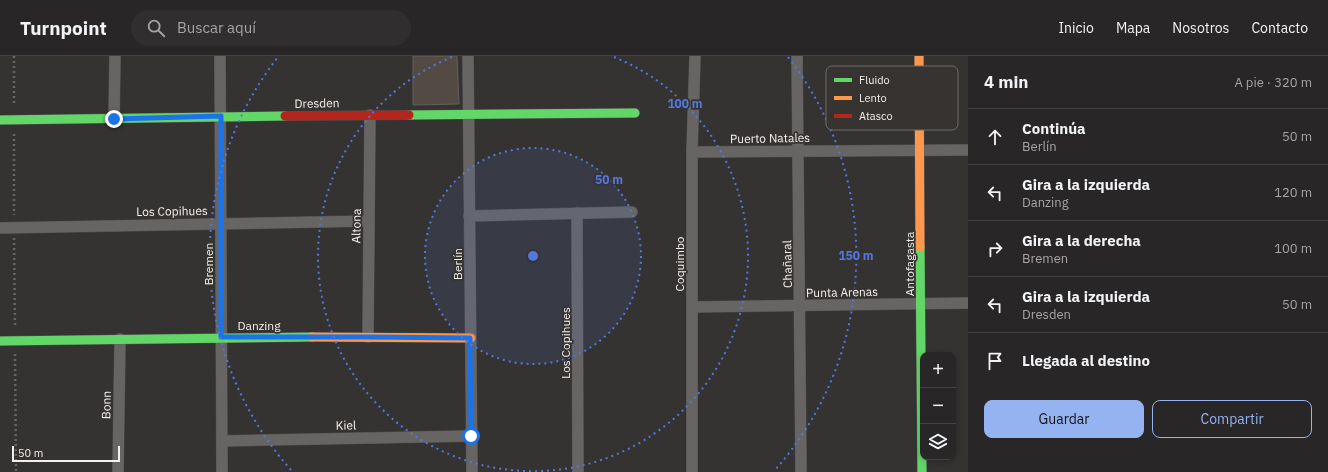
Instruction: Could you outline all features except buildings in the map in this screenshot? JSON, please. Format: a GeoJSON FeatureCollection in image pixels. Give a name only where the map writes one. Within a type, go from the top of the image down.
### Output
{"type":"FeatureCollection","features":[{"type":"Feature","properties":{"kind":"street"},"geometry":{"type":"LineString","coordinates":[[114,119],[115,56]]}},
{"type":"Feature","properties":{"kind":"street","name":"Bremen"},"geometry":{"type":"LineString","coordinates":[[220,56],[222,472]]}},
{"type":"Feature","properties":{"kind":"street","name":"Berlín"},"geometry":{"type":"LineString","coordinates":[[468,56],[472,472]]}},
{"type":"Feature","properties":{"kind":"street","name":"Coquimbo"},"geometry":{"type":"LineString","coordinates":[[692,472],[692,152],[695,56]]}},
{"type":"Feature","properties":{"kind":"street","name":"Chañaral"},"geometry":{"type":"LineString","coordinates":[[797,56],[800,472]]}},
{"type":"Feature","properties":{"kind":"street","name":"Antofagasta"},"geometry":{"type":"LineString","coordinates":[[919,56],[919,66]]}},
{"type":"Feature","properties":{"kind":"street","name":"Dresden"},"geometry":{"type":"LineString","coordinates":[[0,120],[221,116],[635,113]]}},
{"type":"Feature","properties":{"kind":"street","name":"Altona"},"geometry":{"type":"LineString","coordinates":[[368,337],[370,115]]}},
{"type":"Feature","properties":{"kind":"street","name":"Antofagasta"},"geometry":{"type":"LineString","coordinates":[[920,130],[922,472]]}},
{"type":"Feature","properties":{"kind":"street","name":"Puerto Natales"},"geometry":{"type":"LineString","coordinates":[[692,152],[798,150],[968,150]]}},
{"type":"Feature","properties":{"kind":"street"},"geometry":{"type":"LineString","coordinates":[[470,216],[632,212]]}},
{"type":"Feature","properties":{"kind":"street","name":"Los Copihues"},"geometry":{"type":"LineString","coordinates":[[577,213],[578,472]]}},
{"type":"Feature","properties":{"kind":"street","name":"Los Copihues"},"geometry":{"type":"LineString","coordinates":[[0,228],[369,221]]}},
{"type":"Feature","properties":{"kind":"street","name":"Punta Arenas"},"geometry":{"type":"LineString","coordinates":[[692,307],[968,303]]}},
{"type":"Feature","properties":{"kind":"street","name":"Danzing"},"geometry":{"type":"LineString","coordinates":[[0,341],[221,337],[470,338]]}},
{"type":"Feature","properties":{"kind":"street","name":"Bonn"},"geometry":{"type":"LineString","coordinates":[[118,472],[120,339]]}},
{"type":"Feature","properties":{"kind":"street","name":"Kiel"},"geometry":{"type":"LineString","coordinates":[[222,441],[471,436]]}},
{"type":"Feature","properties":{"kind":"path"},"geometry":{"type":"LineString","coordinates":[[14,56],[16,472]]}},
{"type":"Feature","properties":{"kind":"traffic: fast"},"geometry":{"type":"LineString","coordinates":[[409,115],[635,113]]}},
{"type":"Feature","properties":{"kind":"traffic: fast"},"geometry":{"type":"LineString","coordinates":[[0,120],[285,116]]}},
{"type":"Feature","properties":{"kind":"traffic: fast"},"geometry":{"type":"LineString","coordinates":[[920,247],[922,472]]}},
{"type":"Feature","properties":{"kind":"traffic: fast"},"geometry":{"type":"LineString","coordinates":[[0,341],[312,337]]}},
{"type":"Feature","properties":{"kind":"traffic: slow"},"geometry":{"type":"LineString","coordinates":[[919,56],[919,66]]}},
{"type":"Feature","properties":{"kind":"traffic: slow"},"geometry":{"type":"LineString","coordinates":[[919,130],[920,247]]}},
{"type":"Feature","properties":{"kind":"traffic: slow"},"geometry":{"type":"LineString","coordinates":[[312,337],[471,338]]}},
{"type":"Feature","properties":{"kind":"traffic: jam"},"geometry":{"type":"LineString","coordinates":[[285,116],[409,115]]}},
{"type":"Feature","properties":{"kind":"route"},"geometry":{"type":"LineString","coordinates":[[114,119],[221,116],[221,337],[470,338],[471,436]]}}]}
